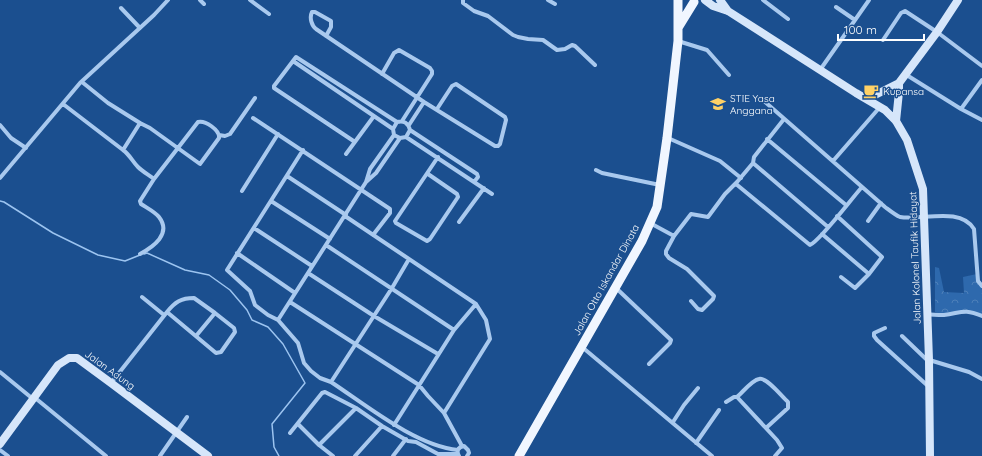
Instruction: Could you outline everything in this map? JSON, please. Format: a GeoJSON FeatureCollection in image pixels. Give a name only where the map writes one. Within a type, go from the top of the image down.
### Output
{"type":"FeatureCollection","features":[{"type":"Feature","properties":{"kind":"main road","name":"Jalan Otto Iskandar Dinata"},"geometry":{"type":"LineString","coordinates":[[519,456],[616,288],[642,241],[657,207],[667,138],[678,41],[678,0]]}},
{"type":"Feature","properties":{"kind":"main road"},"geometry":{"type":"LineString","coordinates":[[678,28],[696,1],[682,0]]}},
{"type":"Feature","properties":{"kind":"main road"},"geometry":{"type":"LineString","coordinates":[[704,0],[713,6],[728,11]]}},
{"type":"Feature","properties":{"kind":"main road"},"geometry":{"type":"LineString","coordinates":[[720,0],[728,11]]}},
{"type":"Feature","properties":{"kind":"main road"},"geometry":{"type":"LineString","coordinates":[[867,99],[899,82],[937,32],[957,1]]}},
{"type":"Feature","properties":{"kind":"main road","name":"Jalan Kolonel Taufik Hidayat"},"geometry":{"type":"LineString","coordinates":[[728,11],[820,71],[885,110],[896,121],[907,140],[923,189],[929,360],[928,386],[930,456]]}},
{"type":"Feature","properties":{"kind":"main road"},"geometry":{"type":"LineString","coordinates":[[896,121],[899,82]]}},
{"type":"Feature","properties":{"kind":"main road","name":"Jalan Adung"},"geometry":{"type":"LineString","coordinates":[[0,444],[58,365],[69,358],[77,358],[208,456]]}},
{"type":"Feature","properties":{"kind":"street"},"geometry":{"type":"LineString","coordinates":[[0,178],[82,82],[168,0]]}},
{"type":"Feature","properties":{"kind":"street"},"geometry":{"type":"LineString","coordinates":[[200,0],[204,4]]}},
{"type":"Feature","properties":{"kind":"street"},"geometry":{"type":"LineString","coordinates":[[250,0],[269,14]]}},
{"type":"Feature","properties":{"kind":"street"},"geometry":{"type":"LineString","coordinates":[[463,0],[463,3],[470,8],[500,23],[513,35],[528,39],[543,40],[557,50],[575,46],[596,65]]}},
{"type":"Feature","properties":{"kind":"street"},"geometry":{"type":"LineString","coordinates":[[548,0],[555,4]]}},
{"type":"Feature","properties":{"kind":"street"},"geometry":{"type":"LineString","coordinates":[[763,0],[788,19]]}},
{"type":"Feature","properties":{"kind":"street"},"geometry":{"type":"LineString","coordinates":[[820,71],[832,51],[869,0]]}},
{"type":"Feature","properties":{"kind":"street"},"geometry":{"type":"LineString","coordinates":[[836,7],[855,20]]}},
{"type":"Feature","properties":{"kind":"street"},"geometry":{"type":"LineString","coordinates":[[121,8],[140,28]]}},
{"type":"Feature","properties":{"kind":"street"},"geometry":{"type":"LineString","coordinates":[[326,36],[332,21],[315,12],[312,12],[310,17],[313,27],[326,36],[382,74],[424,102],[495,146],[500,144],[506,120],[505,117],[456,84],[452,86],[436,109]]}},
{"type":"Feature","properties":{"kind":"street"},"geometry":{"type":"LineString","coordinates":[[883,40],[903,12],[909,14],[937,32],[982,66]]}},
{"type":"Feature","properties":{"kind":"street"},"geometry":{"type":"LineString","coordinates":[[678,41],[706,50],[729,75]]}},
{"type":"Feature","properties":{"kind":"street"},"geometry":{"type":"LineString","coordinates":[[382,74],[394,53],[399,50],[430,68],[432,71],[432,74],[418,98],[402,121]]}},
{"type":"Feature","properties":{"kind":"street"},"geometry":{"type":"LineString","coordinates":[[355,142],[274,88],[296,57],[397,122],[402,121],[409,125]]}},
{"type":"Feature","properties":{"kind":"street"},"geometry":{"type":"LineString","coordinates":[[293,61],[393,129]]}},
{"type":"Feature","properties":{"kind":"street"},"geometry":{"type":"LineString","coordinates":[[905,74],[961,109],[982,120]]}},
{"type":"Feature","properties":{"kind":"street"},"geometry":{"type":"LineString","coordinates":[[961,109],[982,80]]}},
{"type":"Feature","properties":{"kind":"street"},"geometry":{"type":"LineString","coordinates":[[82,82],[108,103],[179,148],[201,164],[219,138],[219,135]]}},
{"type":"Feature","properties":{"kind":"street"},"geometry":{"type":"LineString","coordinates":[[342,94],[346,89]]}},
{"type":"Feature","properties":{"kind":"street"},"geometry":{"type":"LineString","coordinates":[[140,254],[155,246],[160,240],[162,234],[163,227],[160,218],[140,201],[154,179],[199,122],[202,122],[217,131],[219,135],[228,136],[255,98]]}},
{"type":"Feature","properties":{"kind":"street"},"geometry":{"type":"LineString","coordinates":[[764,101],[862,187],[898,216],[948,216],[958,218],[972,226],[974,229],[978,281],[982,286]]}},
{"type":"Feature","properties":{"kind":"street"},"geometry":{"type":"LineString","coordinates":[[406,137],[410,130],[409,125],[424,102]]}},
{"type":"Feature","properties":{"kind":"street"},"geometry":{"type":"LineString","coordinates":[[63,104],[123,150],[142,171],[154,179]]}},
{"type":"Feature","properties":{"kind":"street"},"geometry":{"type":"LineString","coordinates":[[834,161],[880,107]]}},
{"type":"Feature","properties":{"kind":"street"},"geometry":{"type":"LineString","coordinates":[[346,154],[374,116]]}},
{"type":"Feature","properties":{"kind":"street"},"geometry":{"type":"LineString","coordinates":[[253,118],[390,209],[390,213],[373,235]]}},
{"type":"Feature","properties":{"kind":"street"},"geometry":{"type":"LineString","coordinates":[[690,301],[698,309],[702,310],[714,296],[686,269],[666,254],[666,251],[674,236],[690,214],[708,217],[725,194],[736,184],[753,163],[754,157],[784,119]]}},
{"type":"Feature","properties":{"kind":"street"},"geometry":{"type":"LineString","coordinates":[[278,320],[362,190],[370,169],[394,135],[393,129],[397,122]]}},
{"type":"Feature","properties":{"kind":"street"},"geometry":{"type":"LineString","coordinates":[[123,150],[140,123]]}},
{"type":"Feature","properties":{"kind":"street"},"geometry":{"type":"LineString","coordinates":[[0,125],[12,138],[26,148]]}},
{"type":"Feature","properties":{"kind":"street"},"geometry":{"type":"LineString","coordinates":[[410,130],[477,174],[478,177],[474,182]]}},
{"type":"Feature","properties":{"kind":"street"},"geometry":{"type":"LineString","coordinates":[[242,191],[278,134]]}},
{"type":"Feature","properties":{"kind":"street"},"geometry":{"type":"LineString","coordinates":[[394,135],[400,138],[406,137],[492,194]]}},
{"type":"Feature","properties":{"kind":"street"},"geometry":{"type":"LineString","coordinates":[[366,182],[376,173],[400,138]]}},
{"type":"Feature","properties":{"kind":"street"},"geometry":{"type":"LineString","coordinates":[[667,138],[720,161],[741,178]]}},
{"type":"Feature","properties":{"kind":"street"},"geometry":{"type":"LineString","coordinates":[[767,139],[846,205]]}},
{"type":"Feature","properties":{"kind":"street"},"geometry":{"type":"LineString","coordinates":[[303,150],[227,270],[250,291],[255,305],[268,315],[278,320],[298,342],[304,363],[311,371],[320,378],[331,382],[394,425],[445,449],[458,453]]}},
{"type":"Feature","properties":{"kind":"street"},"geometry":{"type":"LineString","coordinates":[[428,174],[457,194],[458,197],[430,239],[427,241],[395,221],[438,157]]}},
{"type":"Feature","properties":{"kind":"street"},"geometry":{"type":"LineString","coordinates":[[753,163],[828,227]]}},
{"type":"Feature","properties":{"kind":"street"},"geometry":{"type":"LineString","coordinates":[[596,170],[602,173],[660,185]]}},
{"type":"Feature","properties":{"kind":"street"},"geometry":{"type":"LineString","coordinates":[[287,176],[476,304],[486,320],[490,339],[444,413]]}},
{"type":"Feature","properties":{"kind":"street"},"geometry":{"type":"LineString","coordinates":[[736,184],[807,244],[812,244],[822,234],[862,187]]}},
{"type":"Feature","properties":{"kind":"street"},"geometry":{"type":"LineString","coordinates":[[459,222],[484,188]]}},
{"type":"Feature","properties":{"kind":"street"},"geometry":{"type":"LineString","coordinates":[[271,201],[330,239]]}},
{"type":"Feature","properties":{"kind":"street"},"geometry":{"type":"LineString","coordinates":[[868,221],[881,203]]}},
{"type":"Feature","properties":{"kind":"street"},"geometry":{"type":"LineString","coordinates":[[837,216],[882,257],[869,274],[855,288],[841,277]]}},
{"type":"Feature","properties":{"kind":"street"},"geometry":{"type":"LineString","coordinates":[[650,223],[674,236]]}},
{"type":"Feature","properties":{"kind":"street"},"geometry":{"type":"LineString","coordinates":[[254,228],[312,266]]}},
{"type":"Feature","properties":{"kind":"street"},"geometry":{"type":"LineString","coordinates":[[822,234],[869,274]]}},
{"type":"Feature","properties":{"kind":"street"},"geometry":{"type":"LineString","coordinates":[[326,244],[454,330]]}},
{"type":"Feature","properties":{"kind":"street"},"geometry":{"type":"LineString","coordinates":[[237,254],[295,293]]}},
{"type":"Feature","properties":{"kind":"street"},"geometry":{"type":"LineString","coordinates":[[331,382],[409,259]]}},
{"type":"Feature","properties":{"kind":"street"},"geometry":{"type":"LineString","coordinates":[[308,273],[374,316],[438,354]]}},
{"type":"Feature","properties":{"kind":"street"},"geometry":{"type":"LineString","coordinates":[[616,288],[671,340],[670,343],[649,364]]}},
{"type":"Feature","properties":{"kind":"street"},"geometry":{"type":"LineString","coordinates":[[111,383],[165,313],[180,300],[194,298],[235,330],[234,334],[221,352],[216,353],[196,336],[165,313],[142,297]]}},
{"type":"Feature","properties":{"kind":"street"},"geometry":{"type":"LineString","coordinates":[[290,302],[419,385],[444,413],[462,446],[466,447],[468,450],[467,456]]}},
{"type":"Feature","properties":{"kind":"street"},"geometry":{"type":"LineString","coordinates":[[394,425],[454,330],[476,304]]}},
{"type":"Feature","properties":{"kind":"street"},"geometry":{"type":"LineString","coordinates":[[927,314],[945,315],[960,311],[972,312],[982,316]]}},
{"type":"Feature","properties":{"kind":"street"},"geometry":{"type":"LineString","coordinates":[[196,336],[215,313]]}},
{"type":"Feature","properties":{"kind":"street"},"geometry":{"type":"LineString","coordinates":[[886,328],[874,333],[874,336],[928,386]]}},
{"type":"Feature","properties":{"kind":"street"},"geometry":{"type":"LineString","coordinates":[[902,336],[924,358],[969,372],[982,379]]}},
{"type":"Feature","properties":{"kind":"street"},"geometry":{"type":"LineString","coordinates":[[581,347],[712,456]]}},
{"type":"Feature","properties":{"kind":"street"},"geometry":{"type":"LineString","coordinates":[[0,372],[106,456]]}},
{"type":"Feature","properties":{"kind":"street"},"geometry":{"type":"LineString","coordinates":[[726,402],[734,397],[737,397],[754,381],[762,378],[768,381],[788,402],[788,408],[766,428]]}},
{"type":"Feature","properties":{"kind":"street"},"geometry":{"type":"LineString","coordinates":[[673,422],[684,405],[698,388]]}},
{"type":"Feature","properties":{"kind":"street"},"geometry":{"type":"LineString","coordinates":[[290,433],[322,393],[325,392],[356,408],[406,440],[422,445],[438,454],[443,455],[458,453]]}},
{"type":"Feature","properties":{"kind":"street"},"geometry":{"type":"LineString","coordinates":[[737,397],[782,446],[782,450],[775,456]]}},
{"type":"Feature","properties":{"kind":"street"},"geometry":{"type":"LineString","coordinates":[[319,445],[356,408]]}},
{"type":"Feature","properties":{"kind":"street"},"geometry":{"type":"LineString","coordinates":[[696,443],[719,410]]}},
{"type":"Feature","properties":{"kind":"street"},"geometry":{"type":"LineString","coordinates":[[160,456],[187,417]]}},
{"type":"Feature","properties":{"kind":"street"},"geometry":{"type":"LineString","coordinates":[[298,424],[319,445],[333,456]]}},
{"type":"Feature","properties":{"kind":"street"},"geometry":{"type":"LineString","coordinates":[[355,456],[382,426]]}},
{"type":"Feature","properties":{"kind":"street"},"geometry":{"type":"LineString","coordinates":[[394,456],[406,440]]}},
{"type":"Feature","properties":{"kind":"street"},"geometry":{"type":"LineString","coordinates":[[458,453],[462,446]]}},
{"type":"Feature","properties":{"kind":"street"},"geometry":{"type":"LineString","coordinates":[[0,450],[8,456]]}},
{"type":"Feature","properties":{"kind":"green space"},"geometry":{"type":"Polygon","coordinates":[[[935,267],[939,268],[944,292],[964,293],[963,277],[977,274],[982,288],[982,316],[972,312],[945,315],[935,312],[935,267]]]}},
{"type":"Feature","properties":{"kind":"waterway"},"geometry":{"type":"LineString","coordinates":[[0,201],[4,202],[53,233],[98,255],[125,261],[140,255]]}},
{"type":"Feature","properties":{"kind":"waterway"},"geometry":{"type":"LineString","coordinates":[[144,254],[147,253],[185,270],[209,275],[230,290],[247,310],[252,320],[268,327],[283,344],[305,383],[272,424],[274,447],[279,456]]}},
{"type":"Feature","properties":{"kind":"place","name":"Kupansa"},"geometry":{"type":"Point","coordinates":[871,91]}},
{"type":"Feature","properties":{"kind":"place","name":"STIE Yasa Anggana"},"geometry":{"type":"Point","coordinates":[718,104]}}]}
